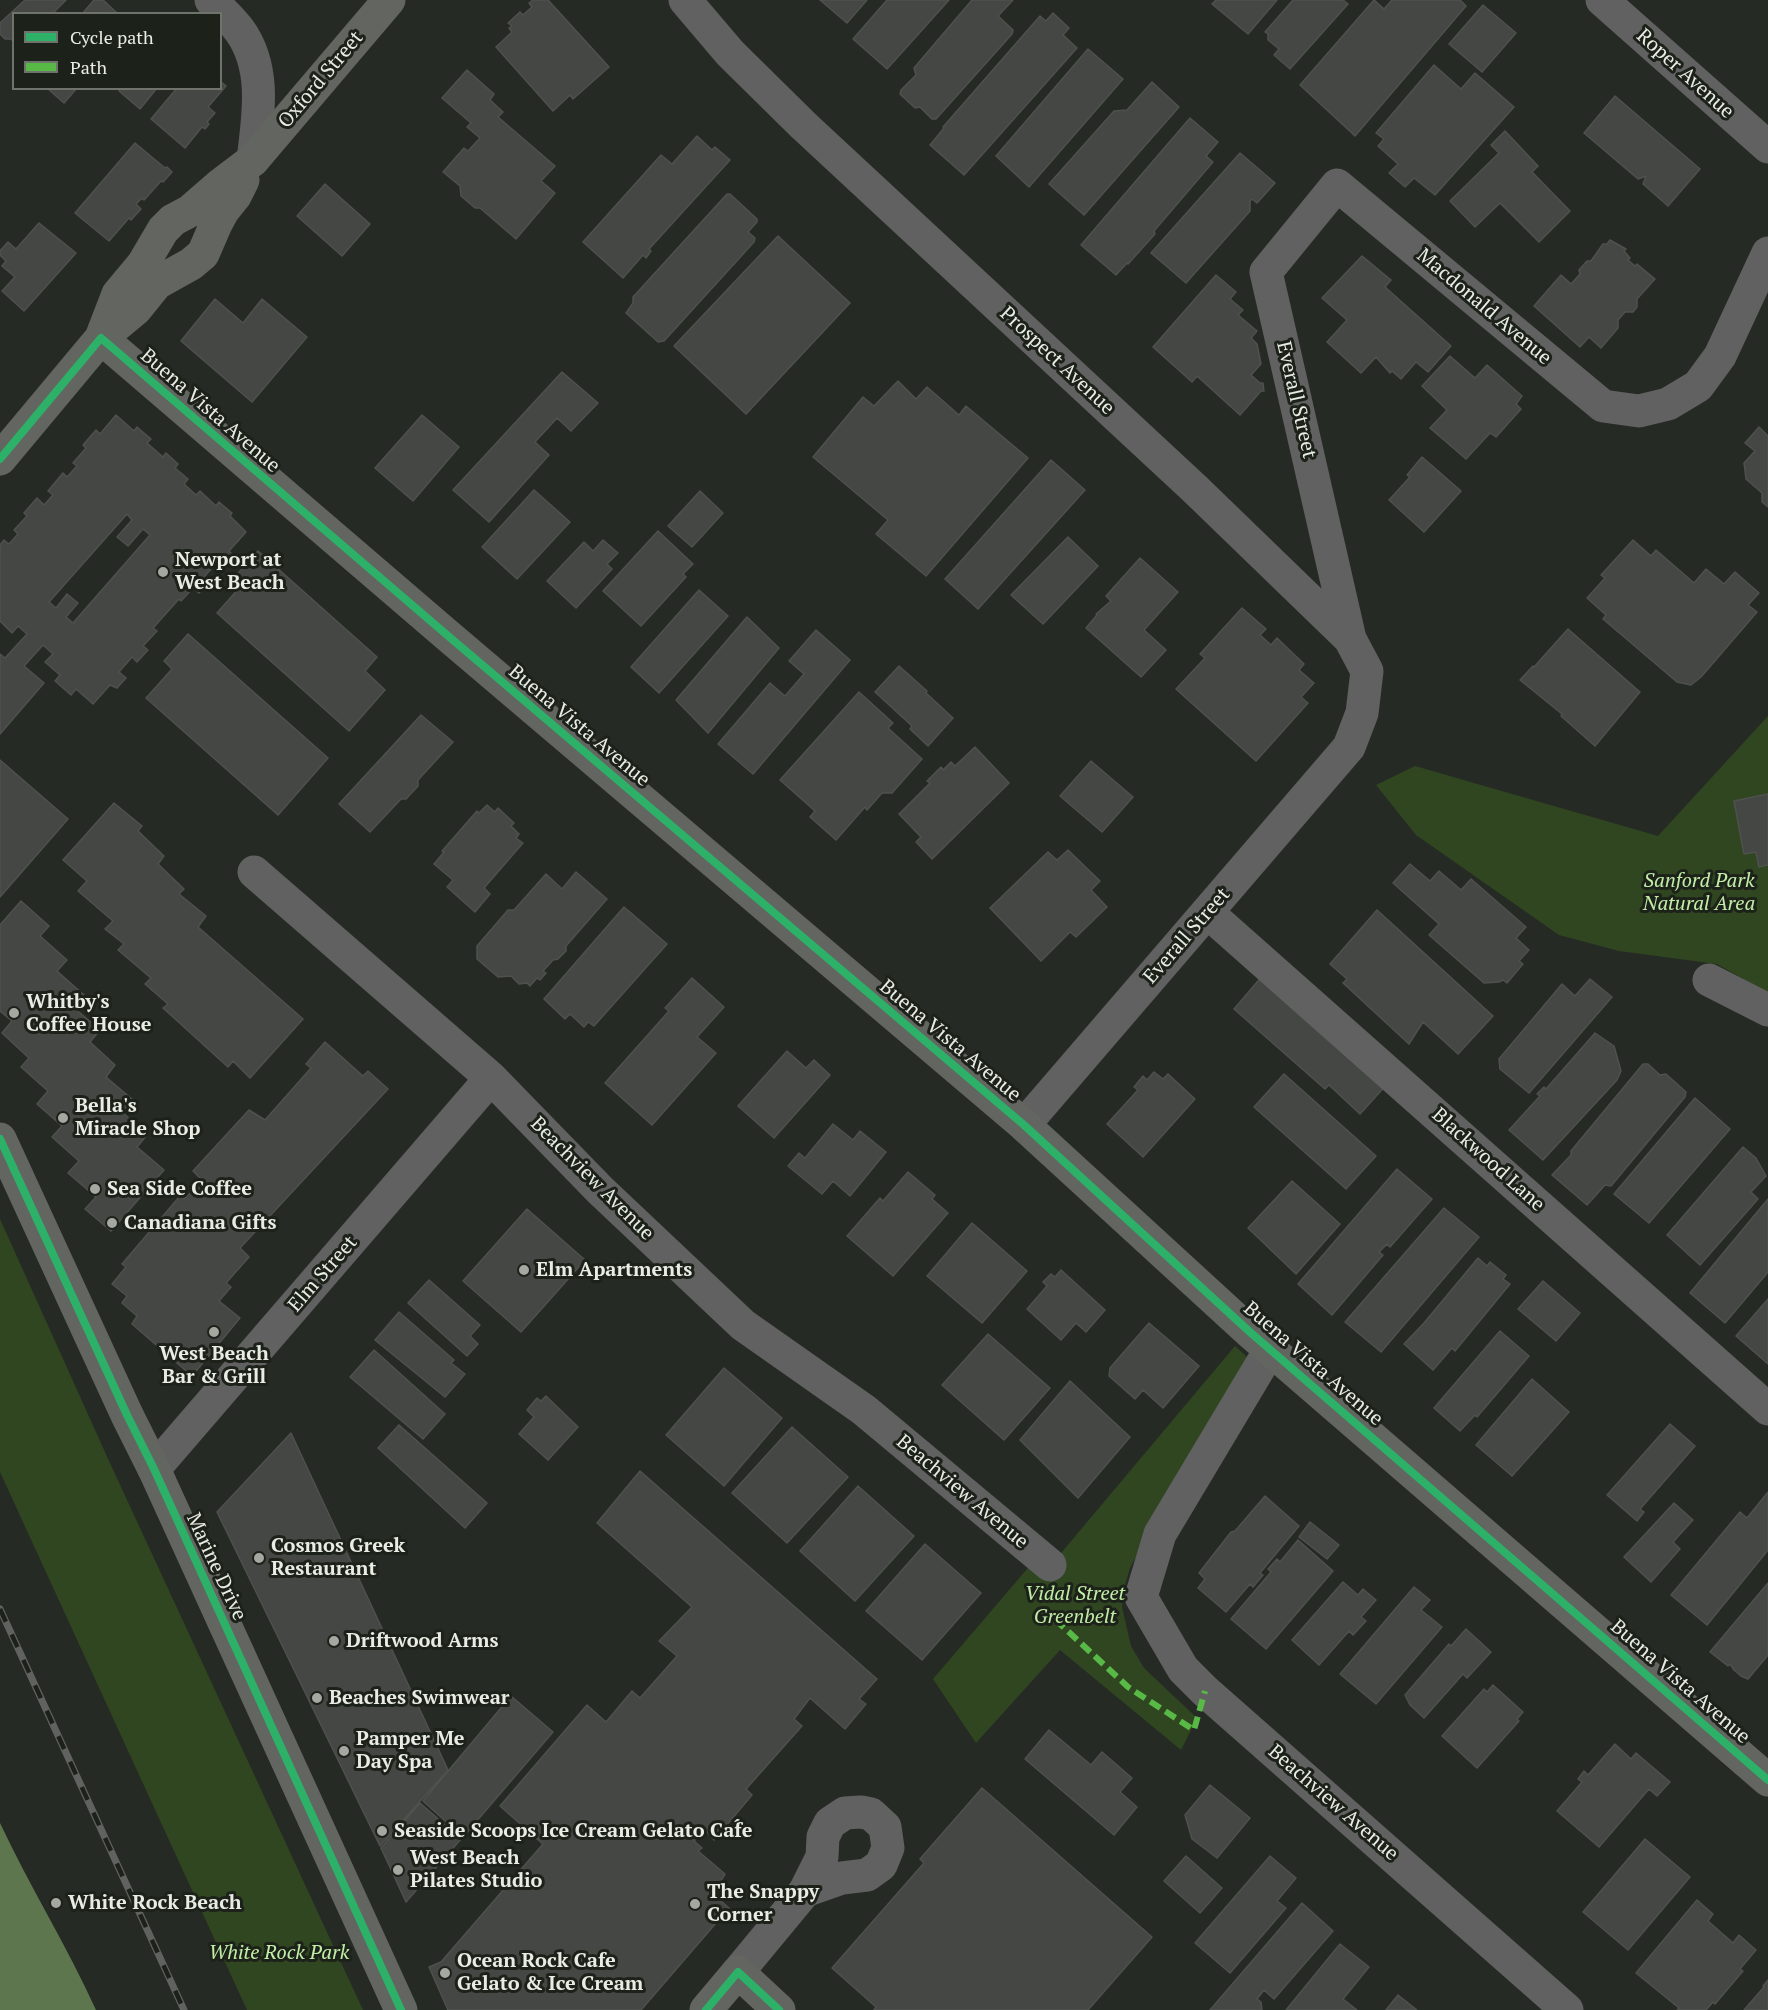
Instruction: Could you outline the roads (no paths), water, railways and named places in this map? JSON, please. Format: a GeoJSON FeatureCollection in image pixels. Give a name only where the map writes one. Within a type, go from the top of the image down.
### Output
{"type":"FeatureCollection","features":[{"type":"Feature","properties":{"kind":"street"},"geometry":{"type":"LineString","coordinates":[[211,0],[241,32],[256,64],[259,103],[253,160]]}},
{"type":"Feature","properties":{"kind":"street","name":"Oxford Street"},"geometry":{"type":"LineString","coordinates":[[101,338],[118,294],[143,264],[163,230],[173,219],[190,211],[220,184],[253,160],[389,0]]}},
{"type":"Feature","properties":{"kind":"street","name":"Prospect Avenue"},"geometry":{"type":"LineString","coordinates":[[685,0],[730,53],[803,125],[1195,489],[1350,639],[1367,671],[1362,713],[1349,747]]}},
{"type":"Feature","properties":{"kind":"street","name":"Roper Avenue"},"geometry":{"type":"LineString","coordinates":[[1602,0],[1768,147]]}},
{"type":"Feature","properties":{"kind":"street","name":"Oxford Street"},"geometry":{"type":"LineString","coordinates":[[0,459],[101,338],[136,309],[157,283],[204,254],[216,224],[223,211],[236,196],[253,160]]}},
{"type":"Feature","properties":{"kind":"street","name":"Everall Street"},"geometry":{"type":"LineString","coordinates":[[1337,185],[1266,272],[1350,639]]}},
{"type":"Feature","properties":{"kind":"street","name":"Macdonald Avenue"},"geometry":{"type":"LineString","coordinates":[[1337,185],[1603,406],[1639,411],[1668,404],[1698,386],[1720,356],[1768,253]]}},
{"type":"Feature","properties":{"kind":"street","name":"Buena Vista Avenue"},"geometry":{"type":"LineString","coordinates":[[101,338],[1024,1125],[1270,1350],[1768,1780]]}},
{"type":"Feature","properties":{"kind":"street","name":"Everall Street"},"geometry":{"type":"LineString","coordinates":[[1024,1125],[1349,747]]}},
{"type":"Feature","properties":{"kind":"street","name":"Beachview Avenue"},"geometry":{"type":"LineString","coordinates":[[254,872],[490,1078],[600,1190],[744,1326],[864,1410],[1050,1566]]}},
{"type":"Feature","properties":{"kind":"street","name":"Blackwood Lane"},"geometry":{"type":"LineString","coordinates":[[1207,912],[1768,1409]]}},
{"type":"Feature","properties":{"kind":"street"},"geometry":{"type":"LineString","coordinates":[[1709,980],[1768,1010]]}},
{"type":"Feature","properties":{"kind":"street","name":"Elm Street"},"geometry":{"type":"LineString","coordinates":[[154,1469],[490,1078]]}},
{"type":"Feature","properties":{"kind":"street","name":"Marine Drive"},"geometry":{"type":"LineString","coordinates":[[0,1139],[154,1469],[401,2010]]}},
{"type":"Feature","properties":{"kind":"street","name":"Beachview Avenue"},"geometry":{"type":"LineString","coordinates":[[1270,1350],[1160,1534],[1141,1597],[1183,1669],[1204,1691],[1567,2010]]}},
{"type":"Feature","properties":{"kind":"street"},"geometry":{"type":"LineString","coordinates":[[706,2010],[805,1891]]}},
{"type":"Feature","properties":{"kind":"street"},"geometry":{"type":"LineString","coordinates":[[738,1972],[779,2010]]}},
{"type":"Feature","properties":{"kind":"railway"},"geometry":{"type":"LineString","coordinates":[[0,1609],[184,2010]]}},
{"type":"Feature","properties":{"kind":"place","name":"Newport at West Beach"},"geometry":{"type":"Point","coordinates":[163,572]}},
{"type":"Feature","properties":{"kind":"place","name":"Whitby's Coffee House"},"geometry":{"type":"Point","coordinates":[14,1013]}},
{"type":"Feature","properties":{"kind":"place","name":"Bella's Miracle Shop"},"geometry":{"type":"Point","coordinates":[63,1118]}},
{"type":"Feature","properties":{"kind":"place","name":"Sea Side Coffee"},"geometry":{"type":"Point","coordinates":[95,1189]}},
{"type":"Feature","properties":{"kind":"place","name":"Canadiana Gifts"},"geometry":{"type":"Point","coordinates":[112,1223]}},
{"type":"Feature","properties":{"kind":"place","name":"Elm Apartments"},"geometry":{"type":"Point","coordinates":[524,1270]}},
{"type":"Feature","properties":{"kind":"place","name":"West Beach Bar & Grill"},"geometry":{"type":"Point","coordinates":[214,1332]}},
{"type":"Feature","properties":{"kind":"place","name":"Cosmos Greek Restaurant"},"geometry":{"type":"Point","coordinates":[259,1558]}},
{"type":"Feature","properties":{"kind":"place","name":"Driftwood Arms"},"geometry":{"type":"Point","coordinates":[334,1641]}},
{"type":"Feature","properties":{"kind":"place","name":"Beaches Swimwear"},"geometry":{"type":"Point","coordinates":[317,1698]}},
{"type":"Feature","properties":{"kind":"place","name":"Pamper Me Day Spa"},"geometry":{"type":"Point","coordinates":[344,1751]}},
{"type":"Feature","properties":{"kind":"place","name":"Seaside Scoops Ice Cream Gelato Caf́e"},"geometry":{"type":"Point","coordinates":[382,1831]}},
{"type":"Feature","properties":{"kind":"place","name":"West Beach Pilates Studio"},"geometry":{"type":"Point","coordinates":[398,1870]}},
{"type":"Feature","properties":{"kind":"place","name":"White Rock Beach"},"geometry":{"type":"Point","coordinates":[56,1903]}},
{"type":"Feature","properties":{"kind":"place","name":"The Snappy Corner"},"geometry":{"type":"Point","coordinates":[695,1904]}},
{"type":"Feature","properties":{"kind":"place","name":"Ocean Rock Cafe Gelato & Ice Cream"},"geometry":{"type":"Point","coordinates":[445,1973]}},
{"type":"Feature","properties":{"kind":"park label","name":"Sanford Park Natural Area"},"geometry":{"type":"Point","coordinates":[1699,892]}},
{"type":"Feature","properties":{"kind":"park label","name":"Vidal Street Greenbelt"},"geometry":{"type":"Point","coordinates":[1075,1606]}},
{"type":"Feature","properties":{"kind":"park label","name":"White Rock Park"},"geometry":{"type":"Point","coordinates":[279,1953]}}]}
